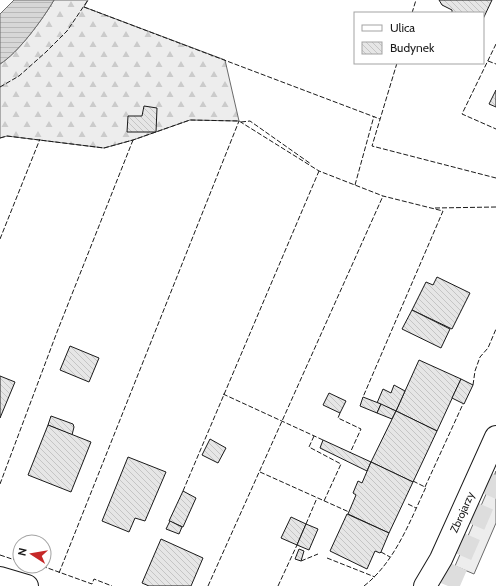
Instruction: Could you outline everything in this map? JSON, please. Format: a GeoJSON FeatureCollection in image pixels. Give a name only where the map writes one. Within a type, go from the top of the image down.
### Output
{"type":"FeatureCollection","features":[{"type":"Feature","properties":{"kind":"street","name":"Zbrojarzy"},"geometry":{"type":"LineString","coordinates":[[425,586],[441,559],[496,438]]}},
{"type":"Feature","properties":{"kind":"street"},"geometry":{"type":"LineString","coordinates":[[0,578],[27,586]]}},
{"type":"Feature","properties":{"kind":"green space"},"geometry":{"type":"Polygon","coordinates":[[[54,0],[88,0],[84,7],[225,60],[239,121],[190,120],[133,140],[104,148],[7,136],[0,138],[0,64],[22,44],[37,26],[54,0]]]}},
{"type":"Feature","properties":{"kind":"shaded area"},"geometry":{"type":"Polygon","coordinates":[[[14,0],[54,0],[37,26],[22,44],[0,64],[0,14],[14,0]]]}},
{"type":"Feature","properties":{"kind":"shaded area"},"geometry":{"type":"Polygon","coordinates":[[[496,471],[496,523],[474,574],[455,566],[496,471]]]}},
{"type":"Feature","properties":{"kind":"building"},"geometry":{"type":"Polygon","coordinates":[[[439,0],[492,0],[484,17],[484,12],[452,12],[452,10],[442,5],[439,0]]]}},
{"type":"Feature","properties":{"kind":"building"},"geometry":{"type":"Polygon","coordinates":[[[496,90],[496,107],[489,104],[496,90]]]}},
{"type":"Feature","properties":{"kind":"building"},"geometry":{"type":"Polygon","coordinates":[[[144,106],[157,108],[156,132],[127,132],[128,116],[142,116],[144,106]]]}},
{"type":"Feature","properties":{"kind":"building"},"geometry":{"type":"Polygon","coordinates":[[[437,277],[470,293],[452,329],[412,310],[426,282],[433,285],[437,277]]]}},
{"type":"Feature","properties":{"kind":"building"},"geometry":{"type":"Polygon","coordinates":[[[412,310],[450,329],[441,348],[402,329],[412,310]]]}},
{"type":"Feature","properties":{"kind":"building"},"geometry":{"type":"Polygon","coordinates":[[[70,346],[99,358],[89,382],[60,370],[70,346]]]}},
{"type":"Feature","properties":{"kind":"building"},"geometry":{"type":"Polygon","coordinates":[[[419,360],[461,379],[437,431],[396,411],[419,360]]]}},
{"type":"Feature","properties":{"kind":"building"},"geometry":{"type":"Polygon","coordinates":[[[0,376],[15,382],[0,418],[0,376]]]}},
{"type":"Feature","properties":{"kind":"building"},"geometry":{"type":"Polygon","coordinates":[[[461,379],[473,385],[464,404],[452,398],[461,379]]]}},
{"type":"Feature","properties":{"kind":"building"},"geometry":{"type":"Polygon","coordinates":[[[394,385],[405,391],[396,411],[377,403],[383,389],[391,393],[394,385]]]}},
{"type":"Feature","properties":{"kind":"building"},"geometry":{"type":"Polygon","coordinates":[[[329,393],[346,401],[340,413],[323,405],[329,393]]]}},
{"type":"Feature","properties":{"kind":"building"},"geometry":{"type":"Polygon","coordinates":[[[363,397],[381,404],[377,413],[360,406],[363,397]]]}},
{"type":"Feature","properties":{"kind":"building"},"geometry":{"type":"Polygon","coordinates":[[[381,404],[396,411],[392,419],[377,413],[381,404]]]}},
{"type":"Feature","properties":{"kind":"building"},"geometry":{"type":"Polygon","coordinates":[[[396,411],[437,431],[413,482],[371,462],[396,411]]]}},
{"type":"Feature","properties":{"kind":"building"},"geometry":{"type":"Polygon","coordinates":[[[51,416],[73,424],[74,427],[72,435],[48,425],[51,416]]]}},
{"type":"Feature","properties":{"kind":"building"},"geometry":{"type":"Polygon","coordinates":[[[48,425],[91,442],[71,492],[28,475],[48,425]]]}},
{"type":"Feature","properties":{"kind":"building"},"geometry":{"type":"Polygon","coordinates":[[[210,439],[226,448],[218,463],[202,455],[210,439]]]}},
{"type":"Feature","properties":{"kind":"building"},"geometry":{"type":"Polygon","coordinates":[[[323,440],[371,462],[367,471],[320,448],[323,440]]]}},
{"type":"Feature","properties":{"kind":"building"},"geometry":{"type":"Polygon","coordinates":[[[128,457],[166,472],[145,521],[135,518],[129,532],[102,521],[128,457]]]}},
{"type":"Feature","properties":{"kind":"building"},"geometry":{"type":"Polygon","coordinates":[[[371,462],[413,482],[389,533],[348,514],[356,495],[353,493],[358,481],[362,483],[371,462]]]}},
{"type":"Feature","properties":{"kind":"building"},"geometry":{"type":"Polygon","coordinates":[[[183,491],[196,498],[183,527],[169,521],[183,491]]]}},
{"type":"Feature","properties":{"kind":"building"},"geometry":{"type":"Polygon","coordinates":[[[347,514],[389,533],[381,552],[375,551],[367,569],[330,551],[347,514]]]}},
{"type":"Feature","properties":{"kind":"building"},"geometry":{"type":"Polygon","coordinates":[[[291,517],[306,524],[297,545],[281,538],[291,517]]]}},
{"type":"Feature","properties":{"kind":"building"},"geometry":{"type":"Polygon","coordinates":[[[170,521],[182,527],[179,534],[166,529],[170,521]]]}},
{"type":"Feature","properties":{"kind":"building"},"geometry":{"type":"Polygon","coordinates":[[[306,524],[318,529],[309,550],[297,545],[306,524]]]}},
{"type":"Feature","properties":{"kind":"building"},"geometry":{"type":"Polygon","coordinates":[[[161,539],[203,558],[191,586],[149,586],[142,583],[161,539]]]}},
{"type":"Feature","properties":{"kind":"building"},"geometry":{"type":"Polygon","coordinates":[[[299,549],[304,551],[301,561],[295,559],[299,549]]]}},
{"type":"Feature","properties":{"kind":"tunnel"},"geometry":{"type":"LineString","coordinates":[[448,586],[496,475]]}},
{"type":"Feature","properties":{"kind":"fence"},"geometry":{"type":"LineString","coordinates":[[0,87],[19,76],[46,52],[67,31],[88,0]]}},
{"type":"Feature","properties":{"kind":"fence"},"geometry":{"type":"LineString","coordinates":[[412,12],[416,0]]}},
{"type":"Feature","properties":{"kind":"fence"},"geometry":{"type":"LineString","coordinates":[[84,7],[380,119]]}},
{"type":"Feature","properties":{"kind":"fence"},"geometry":{"type":"LineString","coordinates":[[496,44],[462,114],[496,129]]}},
{"type":"Feature","properties":{"kind":"fence"},"geometry":{"type":"LineString","coordinates":[[488,61],[496,64]]}},
{"type":"Feature","properties":{"kind":"fence"},"geometry":{"type":"LineString","coordinates":[[397,64],[372,146],[496,178]]}},
{"type":"Feature","properties":{"kind":"fence"},"geometry":{"type":"LineString","coordinates":[[355,185],[374,116]]}},
{"type":"Feature","properties":{"kind":"fence"},"geometry":{"type":"LineString","coordinates":[[0,138],[7,136],[104,148],[133,140],[190,120],[239,121],[319,171],[383,196],[443,211],[363,397]]}},
{"type":"Feature","properties":{"kind":"fence"},"geometry":{"type":"LineString","coordinates":[[59,573],[239,121]]}},
{"type":"Feature","properties":{"kind":"fence"},"geometry":{"type":"LineString","coordinates":[[241,122],[250,121],[311,164]]}},
{"type":"Feature","properties":{"kind":"fence"},"geometry":{"type":"LineString","coordinates":[[0,239],[40,139]]}},
{"type":"Feature","properties":{"kind":"fence"},"geometry":{"type":"LineString","coordinates":[[0,484],[57,332],[133,140]]}},
{"type":"Feature","properties":{"kind":"fence"},"geometry":{"type":"LineString","coordinates":[[183,491],[319,171]]}},
{"type":"Feature","properties":{"kind":"fence"},"geometry":{"type":"LineString","coordinates":[[208,586],[383,196]]}},
{"type":"Feature","properties":{"kind":"fence"},"geometry":{"type":"LineString","coordinates":[[435,208],[496,207]]}},
{"type":"Feature","properties":{"kind":"fence"},"geometry":{"type":"LineString","coordinates":[[473,385],[475,371],[480,357],[488,348],[496,329]]}},
{"type":"Feature","properties":{"kind":"fence"},"geometry":{"type":"LineString","coordinates":[[223,394],[323,440]]}},
{"type":"Feature","properties":{"kind":"fence"},"geometry":{"type":"LineString","coordinates":[[364,586],[385,565],[401,540],[463,404]]}},
{"type":"Feature","properties":{"kind":"fence"},"geometry":{"type":"LineString","coordinates":[[340,413],[338,418],[361,429],[350,453]]}},
{"type":"Feature","properties":{"kind":"fence"},"geometry":{"type":"LineString","coordinates":[[314,436],[309,447],[341,464],[324,501]]}},
{"type":"Feature","properties":{"kind":"fence"},"geometry":{"type":"LineString","coordinates":[[260,472],[349,512]]}},
{"type":"Feature","properties":{"kind":"fence"},"geometry":{"type":"LineString","coordinates":[[413,481],[425,487]]}},
{"type":"Feature","properties":{"kind":"fence"},"geometry":{"type":"LineString","coordinates":[[306,524],[317,498]]}},
{"type":"Feature","properties":{"kind":"fence"},"geometry":{"type":"LineString","coordinates":[[408,504],[416,508]]}},
{"type":"Feature","properties":{"kind":"fence"},"geometry":{"type":"LineString","coordinates":[[278,586],[297,545]]}},
{"type":"Feature","properties":{"kind":"fence"},"geometry":{"type":"LineString","coordinates":[[381,552],[390,557]]}},
{"type":"Feature","properties":{"kind":"fence"},"geometry":{"type":"LineString","coordinates":[[301,561],[318,554]]}},
{"type":"Feature","properties":{"kind":"fence"},"geometry":{"type":"LineString","coordinates":[[0,555],[12,559]]}},
{"type":"Feature","properties":{"kind":"fence"},"geometry":{"type":"LineString","coordinates":[[327,558],[375,577]]}},
{"type":"Feature","properties":{"kind":"fence"},"geometry":{"type":"LineString","coordinates":[[52,570],[92,584],[94,579],[112,586]]}}]}
